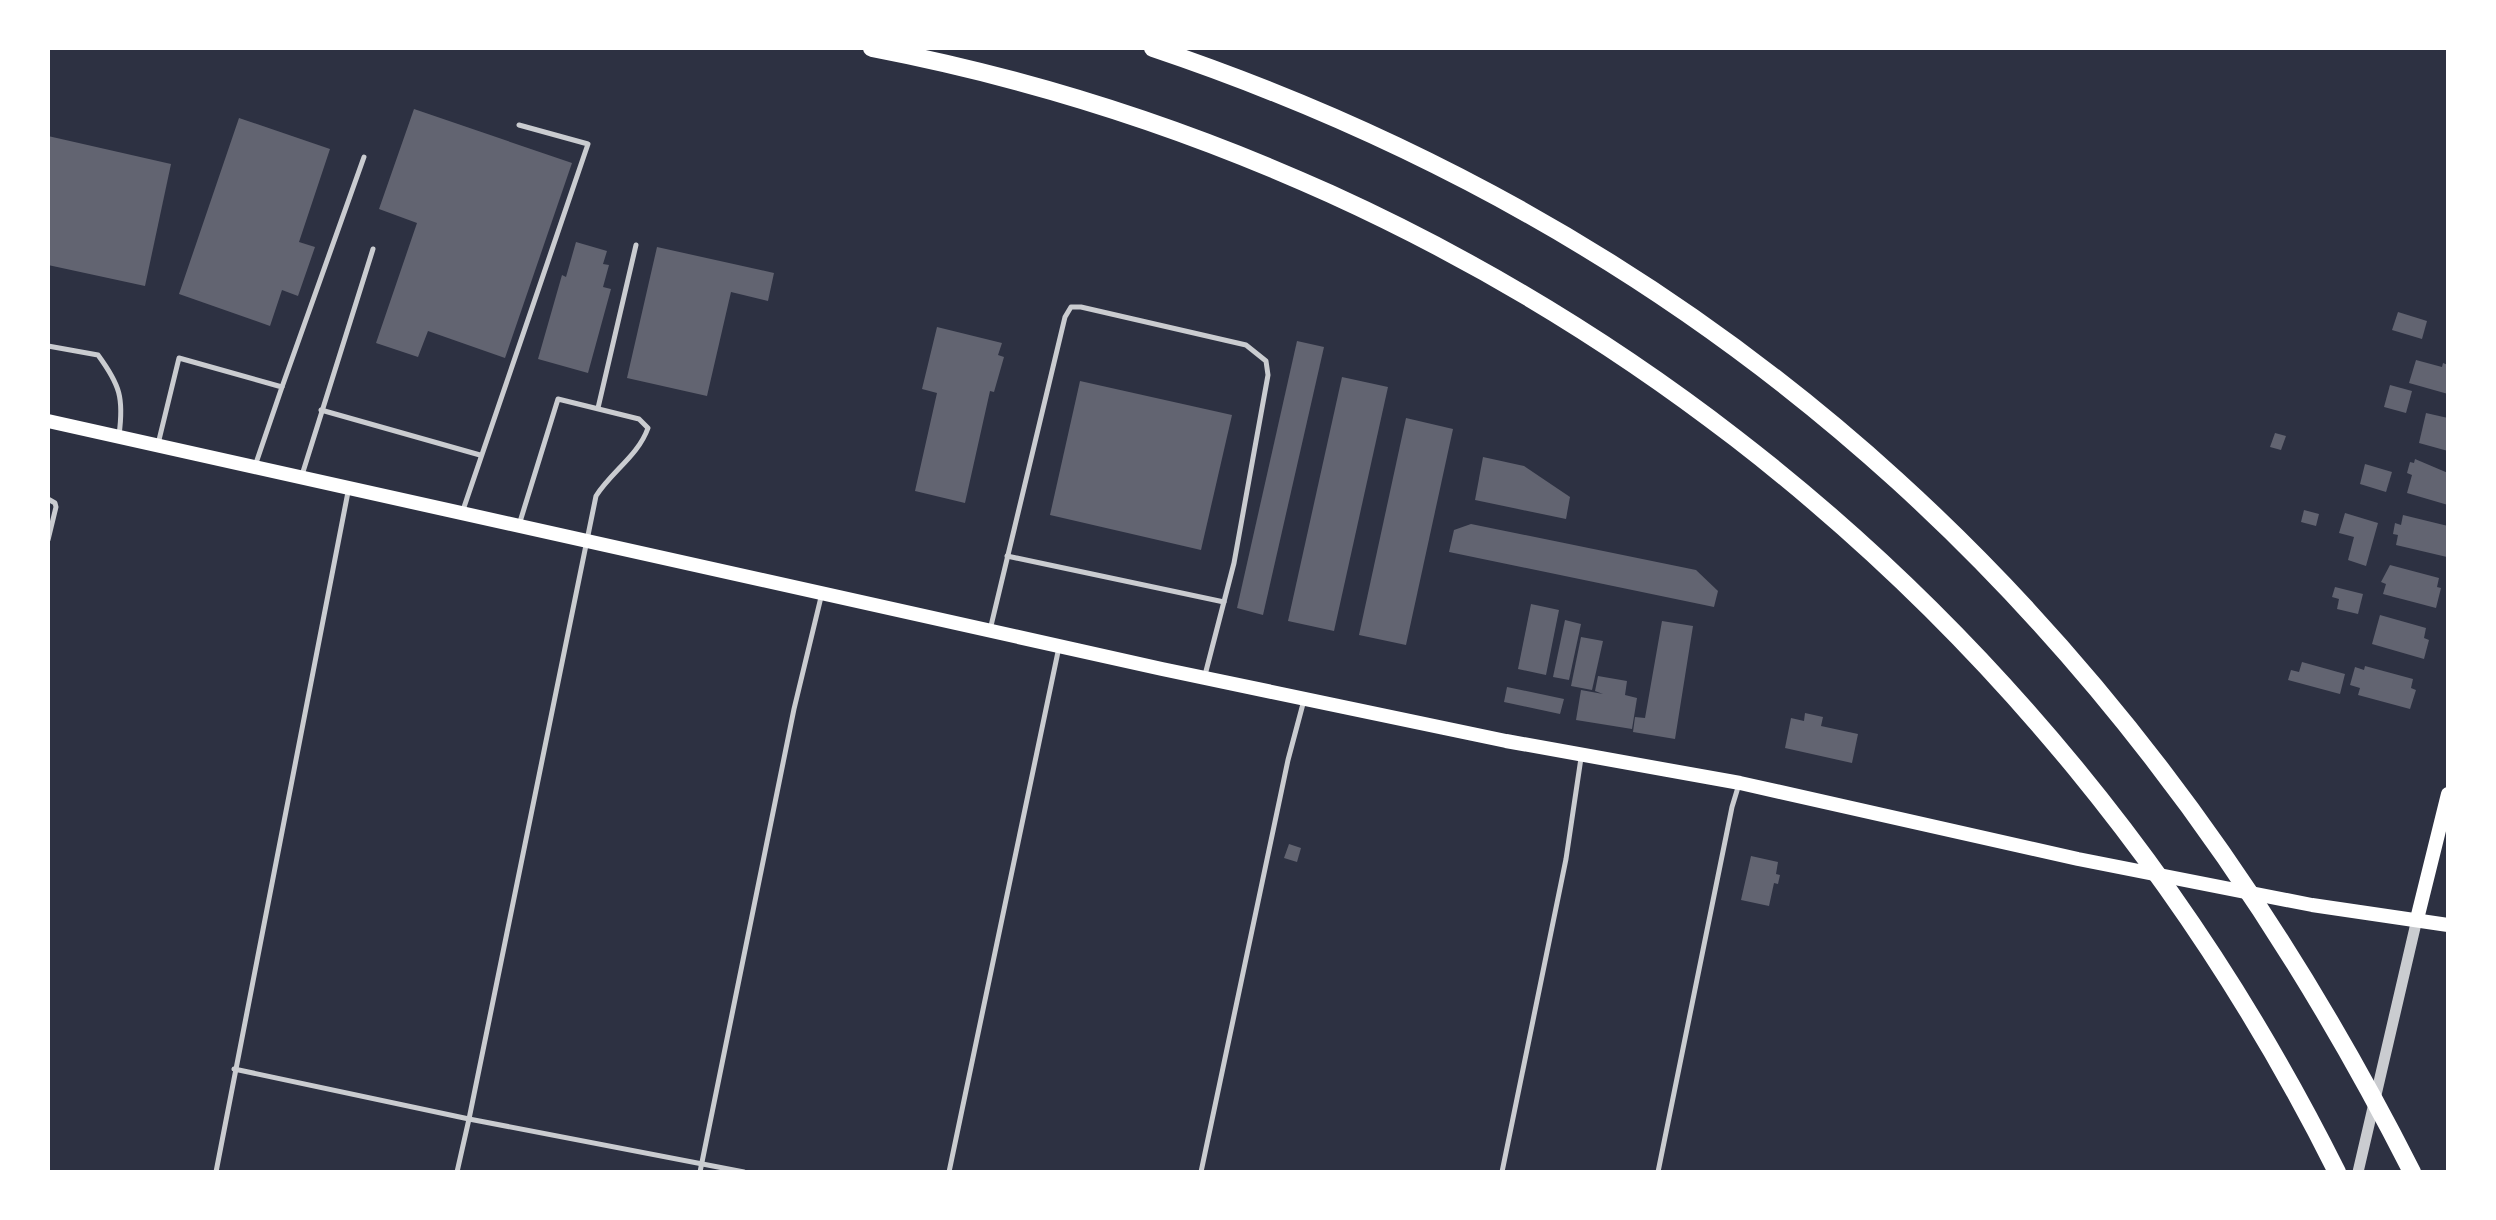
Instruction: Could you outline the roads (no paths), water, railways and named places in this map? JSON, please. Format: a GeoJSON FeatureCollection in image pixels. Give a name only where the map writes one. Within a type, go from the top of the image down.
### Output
{"type":"FeatureCollection","features":[{"type":"Feature","properties":{"kind":"highway"},"geometry":{"type":"LineString","coordinates":[[872,48],[1076,97],[1196,137],[1296,177],[1398,225],[1502,282],[1610,348],[1731,433],[1824,508],[1928,606],[2014,696],[2082,778],[2205,943],[2277,1061],[2337,1172]]}},
{"type":"Feature","properties":{"kind":"highway"},"geometry":{"type":"LineString","coordinates":[[1153,48],[1332,115],[1525,212],[1625,272],[1739,349],[1918,498],[2038,618],[2175,784],[2284,943],[2412,1172]]}},
{"type":"Feature","properties":{"kind":"main road"},"geometry":{"type":"LineString","coordinates":[[48,422],[1205,678],[1740,784],[2078,859],[2312,905],[2448,924]]}},
{"type":"Feature","properties":{"kind":"main road"},"geometry":{"type":"LineString","coordinates":[[2417,919],[2448,794]]}},
{"type":"Feature","properties":{"kind":"street"},"geometry":{"type":"LineString","coordinates":[[2358,1172],[2417,919]]}},
{"type":"Feature","properties":{"kind":"lane"},"geometry":{"type":"LineString","coordinates":[[462,513],[588,144],[519,125]]}},
{"type":"Feature","properties":{"kind":"lane"},"geometry":{"type":"LineString","coordinates":[[254,466],[364,157]]}},
{"type":"Feature","properties":{"kind":"lane"},"geometry":{"type":"LineString","coordinates":[[598,408],[636,245]]}},
{"type":"Feature","properties":{"kind":"lane"},"geometry":{"type":"LineString","coordinates":[[301,478],[373,249]]}},
{"type":"Feature","properties":{"kind":"lane"},"geometry":{"type":"LineString","coordinates":[[990,630],[1064,317],[1071,307],[1081,307],[1246,345],[1266,361],[1268,375],[1224,602],[1205,678]]}},
{"type":"Feature","properties":{"kind":"lane"},"geometry":{"type":"LineString","coordinates":[[48,346],[98,355],[112,374],[124,402],[118,438]]}},
{"type":"Feature","properties":{"kind":"lane"},"geometry":{"type":"LineString","coordinates":[[157,447],[179,358],[282,388]]}},
{"type":"Feature","properties":{"kind":"lane"},"geometry":{"type":"LineString","coordinates":[[457,1172],[596,496],[608,477],[642,444],[648,428],[639,418],[558,399],[519,526]]}},
{"type":"Feature","properties":{"kind":"lane"},"geometry":{"type":"LineString","coordinates":[[321,410],[480,455]]}},
{"type":"Feature","properties":{"kind":"lane"},"geometry":{"type":"LineString","coordinates":[[216,1172],[349,490]]}},
{"type":"Feature","properties":{"kind":"lane"},"geometry":{"type":"LineString","coordinates":[[48,499],[56,502],[56,508],[48,540]]}},
{"type":"Feature","properties":{"kind":"lane"},"geometry":{"type":"LineString","coordinates":[[1007,556],[1224,602]]}},
{"type":"Feature","properties":{"kind":"lane"},"geometry":{"type":"LineString","coordinates":[[700,1172],[778,782],[822,592]]}},
{"type":"Feature","properties":{"kind":"lane"},"geometry":{"type":"LineString","coordinates":[[949,1172],[1059,646]]}},
{"type":"Feature","properties":{"kind":"lane"},"geometry":{"type":"LineString","coordinates":[[1200,1172],[1288,760],[1305,697]]}},
{"type":"Feature","properties":{"kind":"lane"},"geometry":{"type":"LineString","coordinates":[[1502,1172],[1566,860],[1582,754]]}},
{"type":"Feature","properties":{"kind":"lane"},"geometry":{"type":"LineString","coordinates":[[1658,1172],[1732,807],[1740,784]]}},
{"type":"Feature","properties":{"kind":"lane"},"geometry":{"type":"LineString","coordinates":[[234,1069],[744,1172]]}}]}
